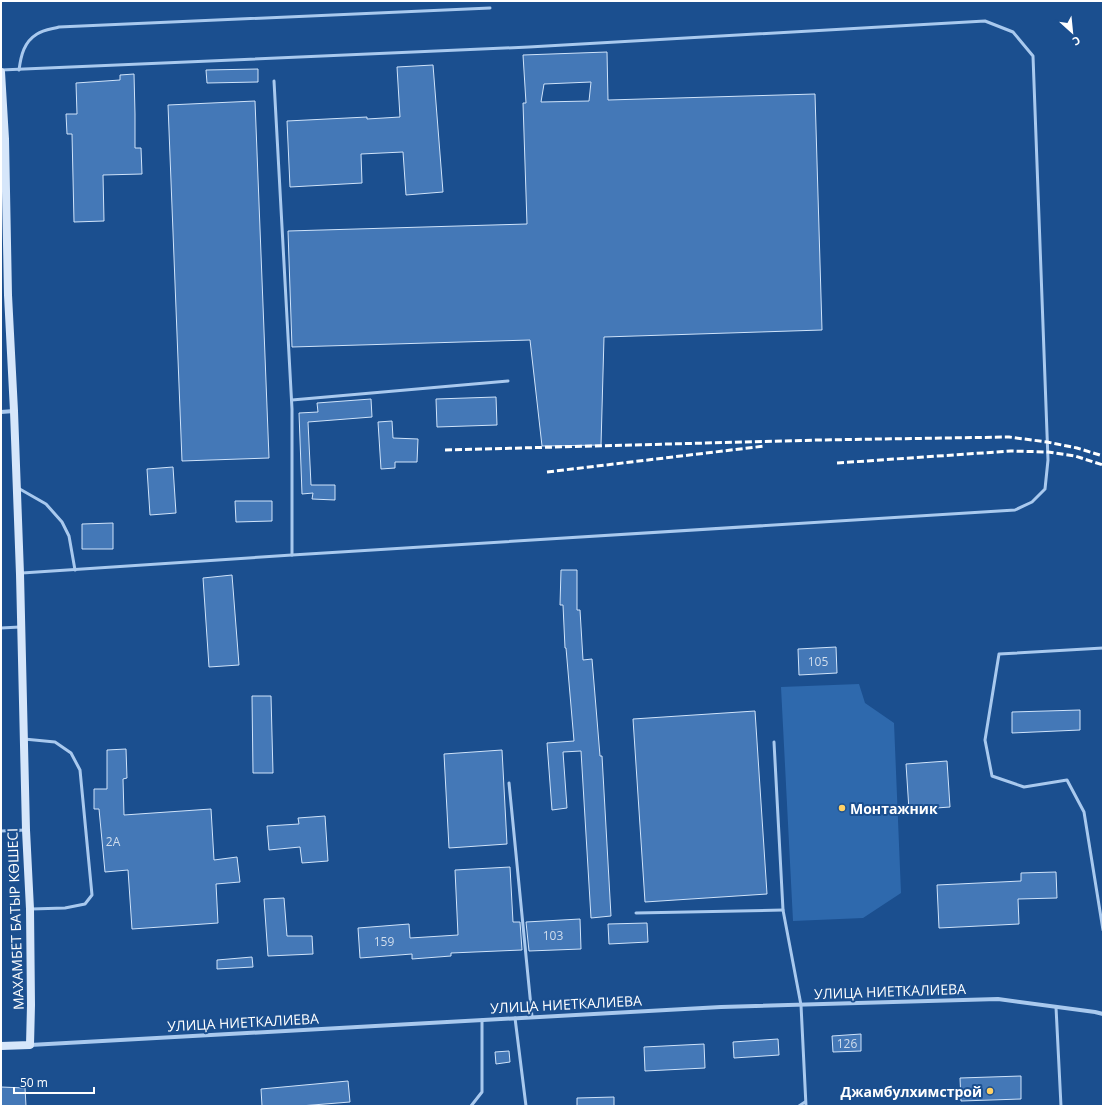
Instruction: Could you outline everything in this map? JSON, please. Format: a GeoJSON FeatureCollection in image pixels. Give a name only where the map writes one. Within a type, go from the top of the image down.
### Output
{"type":"FeatureCollection","features":[{"type":"Feature","properties":{"kind":"street","name":"МАХАМБЕТ БАТЫР КӨШЕСІ"},"geometry":{"type":"LineString","coordinates":[[1,71],[5,139],[5,295],[14,411],[20,574],[26,830],[30,909],[32,1005],[30,1045]]}},
{"type":"Feature","properties":{"kind":"street"},"geometry":{"type":"LineString","coordinates":[[1,412],[14,411]]}},
{"type":"Feature","properties":{"kind":"street","name":"УЛИЦА НИЕТКАЛИЕВА"},"geometry":{"type":"LineString","coordinates":[[30,1045],[721,1007],[998,999],[1103,1014]]}},
{"type":"Feature","properties":{"kind":"street"},"geometry":{"type":"LineString","coordinates":[[1,1046],[30,1045]]}},
{"type":"Feature","properties":{"kind":"lane"},"geometry":{"type":"LineString","coordinates":[[18,70],[25,45],[38,33],[59,27],[490,8]]}},
{"type":"Feature","properties":{"kind":"lane"},"geometry":{"type":"LineString","coordinates":[[1,71],[529,47],[985,21],[1014,32],[1033,56],[1048,460],[1045,489],[1032,502],[1015,510],[292,555],[20,574]]}},
{"type":"Feature","properties":{"kind":"lane"},"geometry":{"type":"LineString","coordinates":[[274,81],[292,400],[292,555]]}},
{"type":"Feature","properties":{"kind":"lane"},"geometry":{"type":"LineString","coordinates":[[292,400],[508,381]]}},
{"type":"Feature","properties":{"kind":"lane"},"geometry":{"type":"LineString","coordinates":[[17,487],[46,504],[62,522],[69,536],[75,570]]}},
{"type":"Feature","properties":{"kind":"lane"},"geometry":{"type":"LineString","coordinates":[[1,628],[21,627]]}},
{"type":"Feature","properties":{"kind":"lane"},"geometry":{"type":"LineString","coordinates":[[1103,648],[999,654],[985,740],[992,776],[1024,787],[1067,780],[1084,812],[1103,930]]}},
{"type":"Feature","properties":{"kind":"lane"},"geometry":{"type":"LineString","coordinates":[[24,739],[55,742],[71,753],[80,770],[92,895],[85,904],[65,908],[30,909]]}},
{"type":"Feature","properties":{"kind":"lane"},"geometry":{"type":"LineString","coordinates":[[774,742],[783,910],[801,1005],[806,1104],[799,1106]]}},
{"type":"Feature","properties":{"kind":"lane"},"geometry":{"type":"LineString","coordinates":[[509,783],[532,1017]]}},
{"type":"Feature","properties":{"kind":"lane"},"geometry":{"type":"LineString","coordinates":[[1,831],[26,830]]}},
{"type":"Feature","properties":{"kind":"lane"},"geometry":{"type":"LineString","coordinates":[[636,913],[783,910]]}},
{"type":"Feature","properties":{"kind":"lane"},"geometry":{"type":"LineString","coordinates":[[1056,1007],[1061,1106]]}},
{"type":"Feature","properties":{"kind":"lane"},"geometry":{"type":"LineString","coordinates":[[515,1018],[526,1106]]}},
{"type":"Feature","properties":{"kind":"lane"},"geometry":{"type":"LineString","coordinates":[[471,1106],[482,1092],[482,1020]]}},
{"type":"Feature","properties":{"kind":"shaded area","name":"Монтажник"},"geometry":{"type":"Polygon","coordinates":[[[859,684],[865,703],[894,723],[901,893],[863,918],[793,921],[781,687],[859,684]]]}},
{"type":"Feature","properties":{"kind":"building"},"geometry":{"type":"Polygon","coordinates":[[[607,52],[608,100],[815,94],[822,330],[604,337],[601,445],[542,446],[530,340],[292,347],[288,231],[527,224],[523,103],[526,103],[523,55],[607,52]],[[591,82],[544,84],[541,102],[589,101],[591,82]]]}},
{"type":"Feature","properties":{"kind":"building"},"geometry":{"type":"Polygon","coordinates":[[[433,65],[443,192],[406,195],[403,152],[361,154],[362,183],[290,187],[287,121],[400,117],[397,67],[433,65]]]}},
{"type":"Feature","properties":{"kind":"building"},"geometry":{"type":"Polygon","coordinates":[[[258,69],[258,82],[207,83],[206,70],[258,69]]]}},
{"type":"Feature","properties":{"kind":"building"},"geometry":{"type":"Polygon","coordinates":[[[134,74],[135,148],[141,148],[142,174],[103,175],[104,221],[74,222],[72,134],[67,134],[66,114],[77,114],[76,83],[120,80],[120,75],[134,74]]]}},
{"type":"Feature","properties":{"kind":"building"},"geometry":{"type":"Polygon","coordinates":[[[255,101],[269,458],[182,461],[168,105],[255,101]]]}},
{"type":"Feature","properties":{"kind":"building"},"geometry":{"type":"Polygon","coordinates":[[[496,397],[497,425],[437,427],[436,399],[496,397]]]}},
{"type":"Feature","properties":{"kind":"building"},"geometry":{"type":"Polygon","coordinates":[[[371,399],[372,417],[308,422],[311,485],[335,485],[335,500],[312,499],[313,493],[302,494],[299,413],[318,412],[317,403],[371,399]]]}},
{"type":"Feature","properties":{"kind":"building"},"geometry":{"type":"Polygon","coordinates":[[[392,421],[393,438],[418,439],[417,462],[395,462],[395,468],[381,469],[378,422],[392,421]]]}},
{"type":"Feature","properties":{"kind":"building"},"geometry":{"type":"Polygon","coordinates":[[[173,467],[176,513],[150,515],[147,469],[173,467]]]}},
{"type":"Feature","properties":{"kind":"building"},"geometry":{"type":"Polygon","coordinates":[[[235,501],[272,501],[272,521],[236,522],[235,501]]]}},
{"type":"Feature","properties":{"kind":"building"},"geometry":{"type":"Polygon","coordinates":[[[113,523],[113,549],[82,549],[82,524],[113,523]]]}},
{"type":"Feature","properties":{"kind":"building"},"geometry":{"type":"Polygon","coordinates":[[[561,570],[577,570],[577,610],[580,610],[583,660],[592,659],[600,756],[602,756],[611,916],[591,918],[581,751],[563,752],[567,808],[552,810],[547,743],[574,741],[565,648],[563,605],[560,605],[561,570]]]}},
{"type":"Feature","properties":{"kind":"building"},"geometry":{"type":"Polygon","coordinates":[[[232,575],[239,665],[209,667],[203,578],[232,575]]]}},
{"type":"Feature","properties":{"kind":"building"},"geometry":{"type":"Polygon","coordinates":[[[836,647],[837,673],[799,675],[798,649],[836,647]]]}},
{"type":"Feature","properties":{"kind":"building"},"geometry":{"type":"Polygon","coordinates":[[[252,696],[271,696],[273,773],[253,773],[252,696]]]}},
{"type":"Feature","properties":{"kind":"building"},"geometry":{"type":"Polygon","coordinates":[[[1080,710],[1080,730],[1012,733],[1012,712],[1080,710]]]}},
{"type":"Feature","properties":{"kind":"building"},"geometry":{"type":"Polygon","coordinates":[[[755,711],[767,894],[645,902],[633,719],[755,711]]]}},
{"type":"Feature","properties":{"kind":"building"},"geometry":{"type":"Polygon","coordinates":[[[126,749],[127,778],[123,779],[124,815],[211,809],[214,860],[237,857],[240,882],[216,884],[218,923],[132,929],[128,870],[105,872],[99,809],[94,809],[94,789],[107,789],[107,750],[126,749]]]}},
{"type":"Feature","properties":{"kind":"building"},"geometry":{"type":"Polygon","coordinates":[[[502,750],[507,844],[449,848],[444,754],[502,750]]]}},
{"type":"Feature","properties":{"kind":"building"},"geometry":{"type":"Polygon","coordinates":[[[947,761],[950,807],[909,810],[906,764],[947,761]]]}},
{"type":"Feature","properties":{"kind":"building"},"geometry":{"type":"Polygon","coordinates":[[[325,816],[328,861],[302,863],[300,847],[269,850],[267,826],[299,824],[298,818],[325,816]]]}},
{"type":"Feature","properties":{"kind":"building"},"geometry":{"type":"Polygon","coordinates":[[[510,867],[513,922],[520,922],[522,950],[451,953],[451,956],[412,959],[412,954],[360,958],[358,928],[409,924],[410,938],[458,935],[455,870],[510,867]]]}},
{"type":"Feature","properties":{"kind":"building"},"geometry":{"type":"Polygon","coordinates":[[[1056,872],[1057,898],[1018,899],[1019,924],[939,928],[937,885],[1021,881],[1021,873],[1056,872]]]}},
{"type":"Feature","properties":{"kind":"building"},"geometry":{"type":"Polygon","coordinates":[[[284,898],[287,936],[312,936],[313,954],[268,956],[264,899],[284,898]]]}},
{"type":"Feature","properties":{"kind":"building"},"geometry":{"type":"Polygon","coordinates":[[[580,919],[581,949],[529,951],[526,922],[580,919]]]}},
{"type":"Feature","properties":{"kind":"building"},"geometry":{"type":"Polygon","coordinates":[[[647,923],[648,942],[609,944],[608,924],[647,923]]]}},
{"type":"Feature","properties":{"kind":"building"},"geometry":{"type":"Polygon","coordinates":[[[252,957],[253,967],[217,969],[217,960],[252,957]]]}},
{"type":"Feature","properties":{"kind":"building"},"geometry":{"type":"Polygon","coordinates":[[[861,1034],[861,1051],[833,1052],[832,1036],[861,1034]]]}},
{"type":"Feature","properties":{"kind":"building"},"geometry":{"type":"Polygon","coordinates":[[[778,1039],[779,1055],[734,1058],[733,1042],[778,1039]]]}},
{"type":"Feature","properties":{"kind":"building"},"geometry":{"type":"Polygon","coordinates":[[[704,1044],[705,1068],[645,1071],[644,1047],[704,1044]]]}},
{"type":"Feature","properties":{"kind":"building"},"geometry":{"type":"Polygon","coordinates":[[[509,1051],[510,1062],[496,1064],[495,1052],[509,1051]]]}},
{"type":"Feature","properties":{"kind":"building"},"geometry":{"type":"Polygon","coordinates":[[[1021,1076],[1021,1099],[961,1101],[960,1078],[1021,1076]]]}},
{"type":"Feature","properties":{"kind":"building"},"geometry":{"type":"Polygon","coordinates":[[[348,1081],[350,1102],[300,1106],[262,1106],[261,1089],[348,1081]]]}},
{"type":"Feature","properties":{"kind":"building"},"geometry":{"type":"Polygon","coordinates":[[[1,1087],[25,1088],[26,1106],[1,1106],[1,1087]]]}},
{"type":"Feature","properties":{"kind":"building"},"geometry":{"type":"Polygon","coordinates":[[[614,1097],[614,1106],[577,1106],[577,1098],[614,1097]]]}},
{"type":"Feature","properties":{"kind":"railway"},"geometry":{"type":"LineString","coordinates":[[445,450],[819,440],[1009,437],[1077,448],[1103,456]]}},
{"type":"Feature","properties":{"kind":"railway"},"geometry":{"type":"LineString","coordinates":[[547,472],[765,446]]}},
{"type":"Feature","properties":{"kind":"railway"},"geometry":{"type":"LineString","coordinates":[[837,463],[1011,451],[1048,452],[1075,456],[1103,465]]}},
{"type":"Feature","properties":{"kind":"place","name":"Монтажник"},"geometry":{"type":"Point","coordinates":[842,808]}},
{"type":"Feature","properties":{"kind":"place","name":"Джамбулхимстрой"},"geometry":{"type":"Point","coordinates":[990,1091]}}]}
